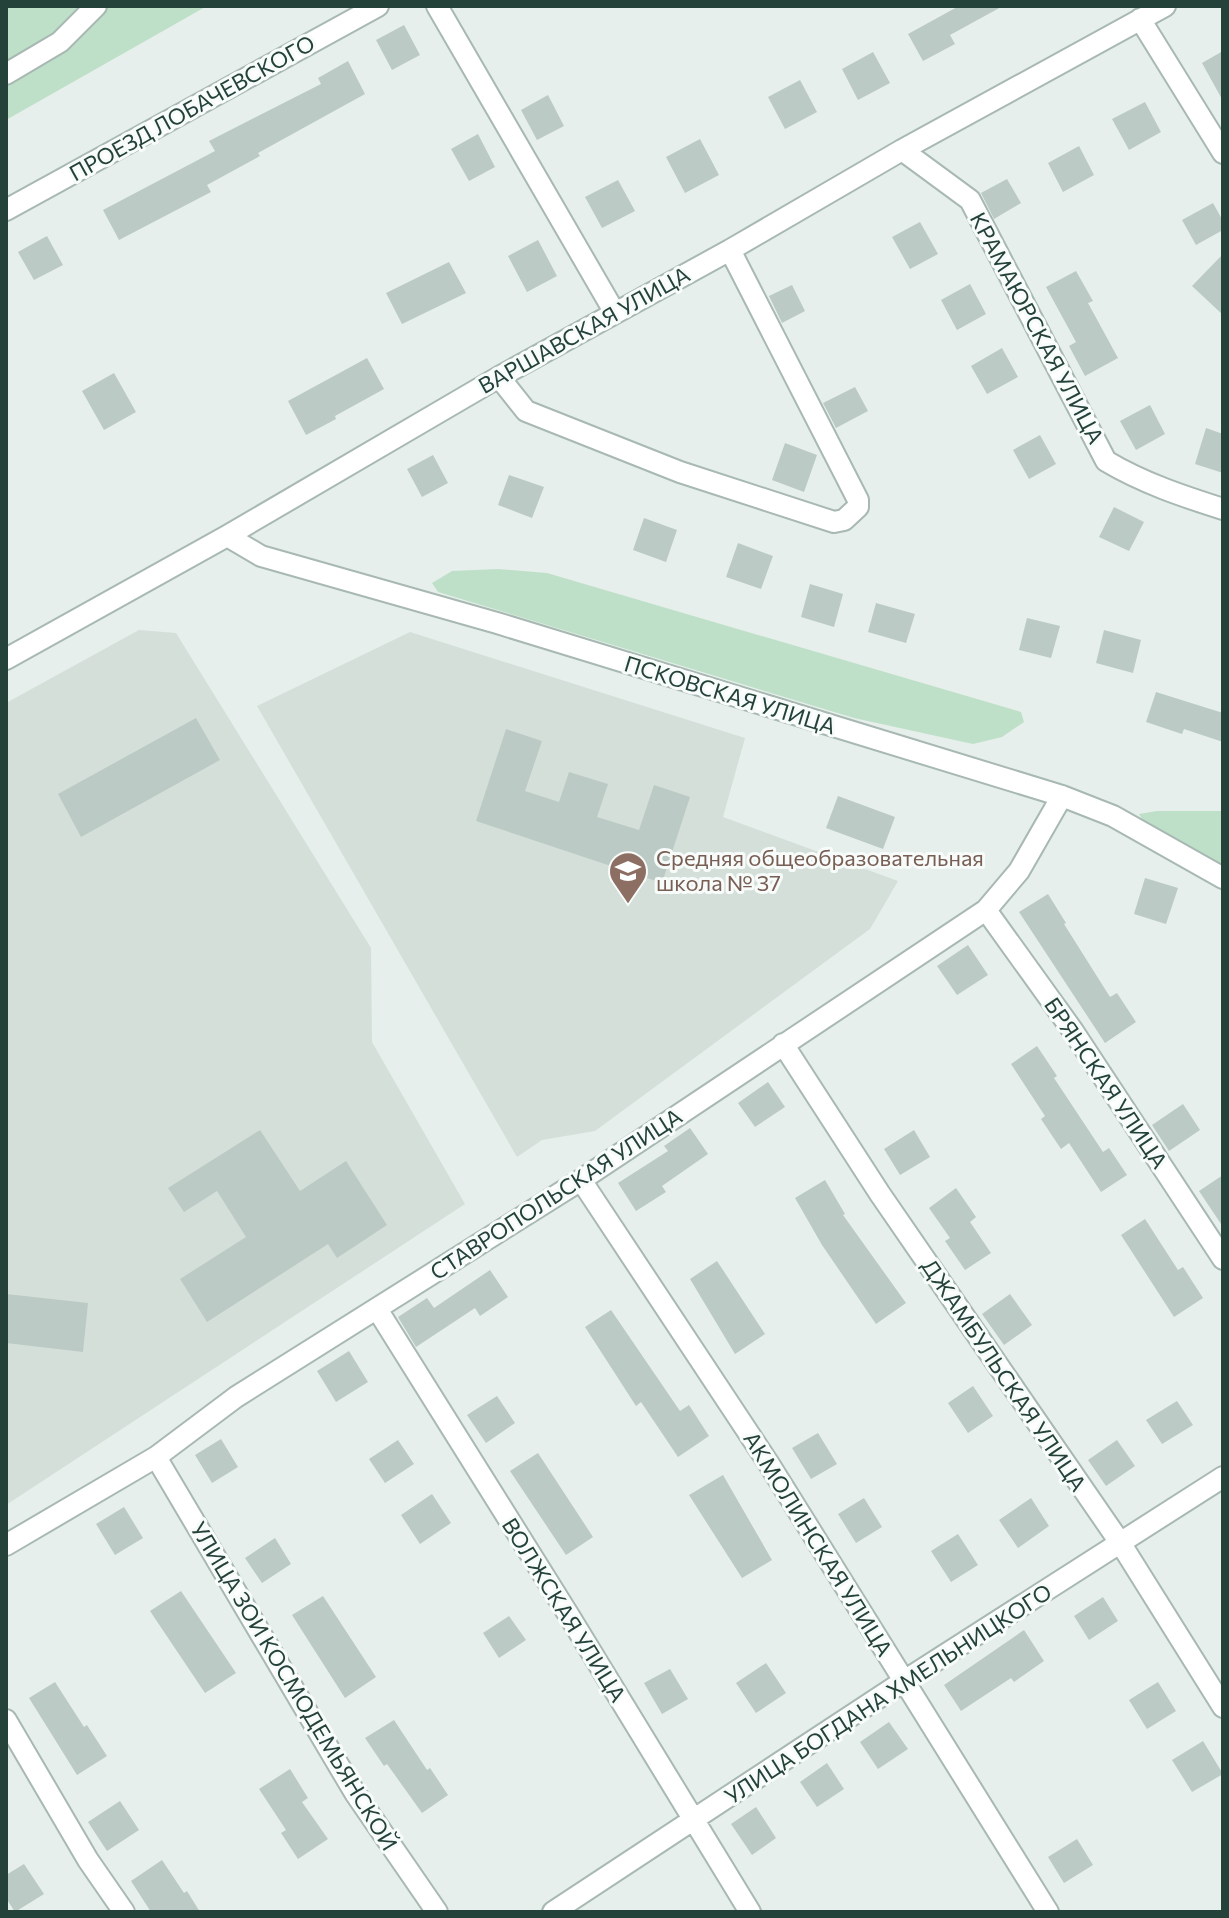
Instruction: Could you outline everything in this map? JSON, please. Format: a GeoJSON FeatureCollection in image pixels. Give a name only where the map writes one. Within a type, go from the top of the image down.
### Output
{"type":"FeatureCollection","features":[{"type":"Feature","properties":{"kind":"street"},"geometry":{"type":"LineString","coordinates":[[6,74],[60,42],[96,6]]}},
{"type":"Feature","properties":{"kind":"street","name":"ПРОЕЗД ЛОБАЧЕВСКОГО"},"geometry":{"type":"LineString","coordinates":[[6,210],[378,6]]}},
{"type":"Feature","properties":{"kind":"street"},"geometry":{"type":"LineString","coordinates":[[437,6],[615,313]]}},
{"type":"Feature","properties":{"kind":"street","name":"ВАРШАВСКАЯ УЛИЦА"},"geometry":{"type":"LineString","coordinates":[[6,659],[227,536],[499,377],[1165,6]]}},
{"type":"Feature","properties":{"kind":"street"},"geometry":{"type":"LineString","coordinates":[[1140,19],[1223,153]]}},
{"type":"Feature","properties":{"kind":"street","name":"КРАМАЮРСКАЯ УЛИЦА"},"geometry":{"type":"LineString","coordinates":[[902,150],[970,200],[1106,461],[1161,489],[1223,509]]}},
{"type":"Feature","properties":{"kind":"street"},"geometry":{"type":"LineString","coordinates":[[499,377],[526,411],[680,472],[834,522],[844,520],[858,507],[858,500],[730,250]]}},
{"type":"Feature","properties":{"kind":"street","name":"ПСКОВСКАЯ УЛИЦА"},"geometry":{"type":"LineString","coordinates":[[227,536],[261,556],[512,628],[1062,796],[1113,816],[1223,878]]}},
{"type":"Feature","properties":{"kind":"street","name":"СТАВРОПОЛЬСКАЯ УЛИЦА"},"geometry":{"type":"LineString","coordinates":[[6,1545],[156,1457],[236,1397],[581,1180],[986,910],[1019,871],[1062,796]]}},
{"type":"Feature","properties":{"kind":"street","name":"БРЯНСКАЯ УЛИЦА"},"geometry":{"type":"LineString","coordinates":[[986,910],[1073,1031],[1223,1259]]}},
{"type":"Feature","properties":{"kind":"street","name":"ДЖАМБУЛЬСКАЯ УЛИЦА"},"geometry":{"type":"LineString","coordinates":[[783,1044],[880,1194],[1121,1544],[1223,1707]]}},
{"type":"Feature","properties":{"kind":"street","name":"АКМОЛИНСКАЯ УЛИЦА"},"geometry":{"type":"LineString","coordinates":[[581,1180],[769,1464],[1048,1912]]}},
{"type":"Feature","properties":{"kind":"street","name":"ВОЛЖСКАЯ УЛИЦА"},"geometry":{"type":"LineString","coordinates":[[377,1309],[750,1912]]}},
{"type":"Feature","properties":{"kind":"street","name":"УЛИЦА ЗОИ КОСМОДЕМЬЯНСКОЙ"},"geometry":{"type":"LineString","coordinates":[[156,1457],[355,1793],[437,1912]]}},
{"type":"Feature","properties":{"kind":"street","name":"УЛИЦА БОГДАНА ХМЕЛЬНИЦКОГО"},"geometry":{"type":"LineString","coordinates":[[553,1912],[904,1681],[1223,1477]]}},
{"type":"Feature","properties":{"kind":"street"},"geometry":{"type":"LineString","coordinates":[[6,1720],[88,1860],[124,1912]]}},
{"type":"Feature","properties":{"kind":"shaded area"},"geometry":{"type":"Polygon","coordinates":[[[139,630],[176,633],[371,948],[372,1042],[465,1204],[6,1505],[6,703],[139,630]]]}},
{"type":"Feature","properties":{"kind":"shaded area","name":"Средняя общеобразовательная школа № 37"},"geometry":{"type":"Polygon","coordinates":[[[410,632],[745,738],[723,817],[898,881],[870,929],[595,1131],[542,1140],[517,1157],[257,706],[410,632]]]}},
{"type":"Feature","properties":{"kind":"green space"},"geometry":{"type":"Polygon","coordinates":[[[6,6],[207,6],[6,120],[6,6]]]}},
{"type":"Feature","properties":{"kind":"green space"},"geometry":{"type":"Polygon","coordinates":[[[498,569],[547,573],[1021,712],[1024,722],[1002,737],[973,744],[854,718],[438,592],[432,583],[452,571],[498,569]]]}},
{"type":"Feature","properties":{"kind":"green space"},"geometry":{"type":"Polygon","coordinates":[[[1223,811],[1223,867],[1143,821],[1139,814],[1223,811]]]}},
{"type":"Feature","properties":{"kind":"building"},"geometry":{"type":"Polygon","coordinates":[[[959,6],[1003,6],[950,35],[955,44],[923,61],[908,34],[959,6]]]}},
{"type":"Feature","properties":{"kind":"building"},"geometry":{"type":"Polygon","coordinates":[[[404,25],[420,55],[392,70],[376,40],[404,25]]]}},
{"type":"Feature","properties":{"kind":"building"},"geometry":{"type":"Polygon","coordinates":[[[1223,51],[1223,101],[1202,63],[1223,51]]]}},
{"type":"Feature","properties":{"kind":"building"},"geometry":{"type":"Polygon","coordinates":[[[873,52],[890,83],[858,100],[842,69],[873,52]]]}},
{"type":"Feature","properties":{"kind":"building"},"geometry":{"type":"Polygon","coordinates":[[[348,61],[365,94],[207,185],[211,192],[119,240],[103,210],[215,151],[209,141],[321,84],[318,78],[348,61]]]}},
{"type":"Feature","properties":{"kind":"building"},"geometry":{"type":"Polygon","coordinates":[[[800,80],[817,112],[785,129],[768,97],[800,80]]]}},
{"type":"Feature","properties":{"kind":"building"},"geometry":{"type":"Polygon","coordinates":[[[548,95],[564,126],[537,140],[521,110],[548,95]]]}},
{"type":"Feature","properties":{"kind":"building"},"geometry":{"type":"Polygon","coordinates":[[[1145,102],[1161,132],[1129,150],[1112,119],[1145,102]]]}},
{"type":"Feature","properties":{"kind":"building"},"geometry":{"type":"Polygon","coordinates":[[[478,134],[495,167],[469,181],[451,149],[478,134]]]}},
{"type":"Feature","properties":{"kind":"building"},"geometry":{"type":"Polygon","coordinates":[[[700,139],[719,175],[685,193],[666,157],[700,139]]]}},
{"type":"Feature","properties":{"kind":"building"},"geometry":{"type":"Polygon","coordinates":[[[1079,146],[1094,175],[1063,192],[1048,163],[1079,146]]]}},
{"type":"Feature","properties":{"kind":"building"},"geometry":{"type":"Polygon","coordinates":[[[1007,179],[1021,203],[994,219],[981,193],[1007,179]]]}},
{"type":"Feature","properties":{"kind":"building"},"geometry":{"type":"Polygon","coordinates":[[[618,180],[635,211],[602,228],[585,197],[618,180]]]}},
{"type":"Feature","properties":{"kind":"building"},"geometry":{"type":"Polygon","coordinates":[[[1213,203],[1223,221],[1223,230],[1196,245],[1182,220],[1213,203]]]}},
{"type":"Feature","properties":{"kind":"building"},"geometry":{"type":"Polygon","coordinates":[[[920,222],[938,254],[910,269],[892,237],[920,222]]]}},
{"type":"Feature","properties":{"kind":"building"},"geometry":{"type":"Polygon","coordinates":[[[47,236],[63,265],[34,280],[18,252],[47,236]]]}},
{"type":"Feature","properties":{"kind":"building"},"geometry":{"type":"Polygon","coordinates":[[[538,240],[557,276],[527,292],[508,256],[538,240]]]}},
{"type":"Feature","properties":{"kind":"building"},"geometry":{"type":"Polygon","coordinates":[[[1223,254],[1223,315],[1192,286],[1223,254]]]}},
{"type":"Feature","properties":{"kind":"building"},"geometry":{"type":"Polygon","coordinates":[[[449,262],[466,293],[402,324],[386,293],[449,262]]]}},
{"type":"Feature","properties":{"kind":"building"},"geometry":{"type":"Polygon","coordinates":[[[1076,271],[1093,301],[1088,303],[1118,358],[1085,376],[1069,346],[1076,342],[1046,287],[1076,271]]]}},
{"type":"Feature","properties":{"kind":"building"},"geometry":{"type":"Polygon","coordinates":[[[970,284],[986,314],[957,330],[941,300],[970,284]]]}},
{"type":"Feature","properties":{"kind":"building"},"geometry":{"type":"Polygon","coordinates":[[[792,285],[805,311],[782,323],[769,296],[792,285]]]}},
{"type":"Feature","properties":{"kind":"building"},"geometry":{"type":"Polygon","coordinates":[[[1002,348],[1018,377],[987,394],[971,366],[1002,348]]]}},
{"type":"Feature","properties":{"kind":"building"},"geometry":{"type":"Polygon","coordinates":[[[367,358],[384,389],[306,435],[288,401],[367,358]]]}},
{"type":"Feature","properties":{"kind":"building"},"geometry":{"type":"Polygon","coordinates":[[[114,373],[136,412],[104,430],[82,391],[114,373]]]}},
{"type":"Feature","properties":{"kind":"building"},"geometry":{"type":"Polygon","coordinates":[[[855,387],[868,411],[836,428],[823,403],[855,387]]]}},
{"type":"Feature","properties":{"kind":"building"},"geometry":{"type":"Polygon","coordinates":[[[1150,405],[1165,434],[1136,450],[1120,421],[1150,405]]]}},
{"type":"Feature","properties":{"kind":"building"},"geometry":{"type":"Polygon","coordinates":[[[1206,428],[1223,434],[1223,473],[1195,464],[1206,428]]]}},
{"type":"Feature","properties":{"kind":"building"},"geometry":{"type":"Polygon","coordinates":[[[1040,435],[1056,464],[1029,479],[1013,450],[1040,435]]]}},
{"type":"Feature","properties":{"kind":"building"},"geometry":{"type":"Polygon","coordinates":[[[785,443],[817,455],[804,492],[772,480],[785,443]]]}},
{"type":"Feature","properties":{"kind":"building"},"geometry":{"type":"Polygon","coordinates":[[[433,455],[448,483],[422,497],[407,469],[433,455]]]}},
{"type":"Feature","properties":{"kind":"building"},"geometry":{"type":"Polygon","coordinates":[[[509,475],[544,487],[532,518],[498,505],[509,475]]]}},
{"type":"Feature","properties":{"kind":"building"},"geometry":{"type":"Polygon","coordinates":[[[1114,507],[1144,522],[1129,551],[1099,537],[1114,507]]]}},
{"type":"Feature","properties":{"kind":"building"},"geometry":{"type":"Polygon","coordinates":[[[644,518],[677,530],[666,562],[633,550],[644,518]]]}},
{"type":"Feature","properties":{"kind":"building"},"geometry":{"type":"Polygon","coordinates":[[[738,543],[773,556],[761,589],[726,577],[738,543]]]}},
{"type":"Feature","properties":{"kind":"building"},"geometry":{"type":"Polygon","coordinates":[[[810,584],[843,594],[834,627],[801,617],[810,584]]]}},
{"type":"Feature","properties":{"kind":"building"},"geometry":{"type":"Polygon","coordinates":[[[876,603],[915,614],[906,643],[868,632],[876,603]]]}},
{"type":"Feature","properties":{"kind":"building"},"geometry":{"type":"Polygon","coordinates":[[[1027,618],[1060,626],[1051,658],[1019,650],[1027,618]]]}},
{"type":"Feature","properties":{"kind":"building"},"geometry":{"type":"Polygon","coordinates":[[[1104,630],[1141,640],[1133,673],[1096,663],[1104,630]]]}},
{"type":"Feature","properties":{"kind":"building"},"geometry":{"type":"Polygon","coordinates":[[[1156,692],[1223,713],[1223,742],[1184,729],[1182,734],[1146,722],[1156,692]]]}},
{"type":"Feature","properties":{"kind":"building"},"geometry":{"type":"Polygon","coordinates":[[[196,718],[220,760],[81,837],[58,794],[196,718]]]}},
{"type":"Feature","properties":{"kind":"building"},"geometry":{"type":"Polygon","coordinates":[[[506,729],[542,741],[525,791],[559,802],[569,772],[608,784],[597,817],[639,830],[654,785],[690,797],[662,883],[476,821],[506,729]]]}},
{"type":"Feature","properties":{"kind":"building"},"geometry":{"type":"Polygon","coordinates":[[[838,796],[895,817],[883,849],[826,828],[838,796]]]}},
{"type":"Feature","properties":{"kind":"building"},"geometry":{"type":"Polygon","coordinates":[[[1145,878],[1178,888],[1166,924],[1134,914],[1145,878]]]}},
{"type":"Feature","properties":{"kind":"building"},"geometry":{"type":"Polygon","coordinates":[[[1048,894],[1110,997],[1117,993],[1136,1022],[1105,1043],[1019,912],[1048,894]]]}},
{"type":"Feature","properties":{"kind":"building"},"geometry":{"type":"Polygon","coordinates":[[[968,945],[988,975],[957,995],[937,966],[968,945]]]}},
{"type":"Feature","properties":{"kind":"building"},"geometry":{"type":"Polygon","coordinates":[[[1037,1046],[1057,1076],[1054,1078],[1103,1152],[1109,1148],[1127,1175],[1101,1192],[1069,1143],[1061,1149],[1041,1119],[1045,1116],[1011,1064],[1037,1046]]]}},
{"type":"Feature","properties":{"kind":"building"},"geometry":{"type":"Polygon","coordinates":[[[768,1082],[785,1107],[755,1127],[738,1103],[768,1082]]]}},
{"type":"Feature","properties":{"kind":"building"},"geometry":{"type":"Polygon","coordinates":[[[1183,1104],[1200,1130],[1169,1151],[1152,1125],[1183,1104]]]}},
{"type":"Feature","properties":{"kind":"building"},"geometry":{"type":"Polygon","coordinates":[[[690,1128],[708,1154],[662,1186],[666,1192],[636,1211],[618,1183],[668,1151],[664,1146],[690,1128]]]}},
{"type":"Feature","properties":{"kind":"building"},"geometry":{"type":"Polygon","coordinates":[[[260,1130],[300,1191],[346,1161],[387,1225],[337,1258],[328,1244],[207,1322],[180,1279],[246,1237],[217,1191],[184,1212],[168,1188],[260,1130]]]}},
{"type":"Feature","properties":{"kind":"building"},"geometry":{"type":"Polygon","coordinates":[[[914,1130],[930,1157],[900,1175],[884,1149],[914,1130]]]}},
{"type":"Feature","properties":{"kind":"building"},"geometry":{"type":"Polygon","coordinates":[[[1223,1175],[1223,1227],[1199,1191],[1223,1175]]]}},
{"type":"Feature","properties":{"kind":"building"},"geometry":{"type":"Polygon","coordinates":[[[825,1180],[843,1215],[906,1303],[876,1324],[822,1245],[795,1198],[825,1180]]]}},
{"type":"Feature","properties":{"kind":"building"},"geometry":{"type":"Polygon","coordinates":[[[956,1188],[976,1217],[970,1222],[991,1253],[965,1270],[945,1241],[950,1238],[929,1208],[956,1188]]]}},
{"type":"Feature","properties":{"kind":"building"},"geometry":{"type":"Polygon","coordinates":[[[1145,1219],[1178,1270],[1183,1267],[1203,1298],[1174,1317],[1121,1235],[1145,1219]]]}},
{"type":"Feature","properties":{"kind":"building"},"geometry":{"type":"Polygon","coordinates":[[[717,1261],[765,1334],[735,1354],[690,1279],[717,1261]]]}},
{"type":"Feature","properties":{"kind":"building"},"geometry":{"type":"Polygon","coordinates":[[[490,1270],[508,1297],[480,1316],[475,1308],[416,1347],[398,1317],[427,1298],[434,1308],[490,1270]]]}},
{"type":"Feature","properties":{"kind":"building"},"geometry":{"type":"Polygon","coordinates":[[[6,1294],[88,1303],[83,1352],[6,1343],[6,1294]]]}},
{"type":"Feature","properties":{"kind":"building"},"geometry":{"type":"Polygon","coordinates":[[[1010,1294],[1032,1325],[1004,1345],[982,1314],[1010,1294]]]}},
{"type":"Feature","properties":{"kind":"building"},"geometry":{"type":"Polygon","coordinates":[[[611,1310],[680,1411],[689,1405],[709,1436],[678,1457],[641,1402],[636,1406],[585,1327],[611,1310]]]}},
{"type":"Feature","properties":{"kind":"building"},"geometry":{"type":"Polygon","coordinates":[[[349,1351],[368,1382],[336,1402],[317,1371],[349,1351]]]}},
{"type":"Feature","properties":{"kind":"building"},"geometry":{"type":"Polygon","coordinates":[[[973,1386],[993,1416],[968,1433],[948,1403],[973,1386]]]}},
{"type":"Feature","properties":{"kind":"building"},"geometry":{"type":"Polygon","coordinates":[[[497,1396],[515,1423],[486,1443],[467,1415],[497,1396]]]}},
{"type":"Feature","properties":{"kind":"building"},"geometry":{"type":"Polygon","coordinates":[[[1177,1401],[1193,1425],[1162,1444],[1146,1420],[1177,1401]]]}},
{"type":"Feature","properties":{"kind":"building"},"geometry":{"type":"Polygon","coordinates":[[[818,1433],[837,1464],[811,1479],[792,1448],[818,1433]]]}},
{"type":"Feature","properties":{"kind":"building"},"geometry":{"type":"Polygon","coordinates":[[[221,1439],[238,1467],[212,1483],[195,1455],[221,1439]]]}},
{"type":"Feature","properties":{"kind":"building"},"geometry":{"type":"Polygon","coordinates":[[[398,1440],[414,1464],[385,1483],[369,1459],[398,1440]]]}},
{"type":"Feature","properties":{"kind":"building"},"geometry":{"type":"Polygon","coordinates":[[[1117,1440],[1135,1466],[1106,1486],[1088,1460],[1117,1440]]]}},
{"type":"Feature","properties":{"kind":"building"},"geometry":{"type":"Polygon","coordinates":[[[538,1453],[593,1537],[566,1555],[510,1471],[538,1453]]]}},
{"type":"Feature","properties":{"kind":"building"},"geometry":{"type":"Polygon","coordinates":[[[723,1475],[772,1560],[742,1578],[689,1495],[723,1475]]]}},
{"type":"Feature","properties":{"kind":"building"},"geometry":{"type":"Polygon","coordinates":[[[432,1494],[451,1523],[420,1544],[401,1515],[432,1494]]]}},
{"type":"Feature","properties":{"kind":"building"},"geometry":{"type":"Polygon","coordinates":[[[864,1498],[882,1527],[856,1543],[838,1514],[864,1498]]]}},
{"type":"Feature","properties":{"kind":"building"},"geometry":{"type":"Polygon","coordinates":[[[1031,1498],[1049,1526],[1018,1548],[999,1520],[1031,1498]]]}},
{"type":"Feature","properties":{"kind":"building"},"geometry":{"type":"Polygon","coordinates":[[[124,1507],[143,1538],[115,1555],[96,1524],[124,1507]]]}},
{"type":"Feature","properties":{"kind":"building"},"geometry":{"type":"Polygon","coordinates":[[[958,1534],[978,1565],[951,1582],[931,1551],[958,1534]]]}},
{"type":"Feature","properties":{"kind":"building"},"geometry":{"type":"Polygon","coordinates":[[[275,1538],[291,1564],[262,1583],[245,1558],[275,1538]]]}},
{"type":"Feature","properties":{"kind":"building"},"geometry":{"type":"Polygon","coordinates":[[[181,1591],[236,1673],[205,1693],[150,1611],[181,1591]]]}},
{"type":"Feature","properties":{"kind":"building"},"geometry":{"type":"Polygon","coordinates":[[[323,1596],[376,1677],[345,1698],[292,1615],[323,1596]]]}},
{"type":"Feature","properties":{"kind":"building"},"geometry":{"type":"Polygon","coordinates":[[[1103,1597],[1118,1621],[1089,1640],[1074,1616],[1103,1597]]]}},
{"type":"Feature","properties":{"kind":"building"},"geometry":{"type":"Polygon","coordinates":[[[509,1616],[526,1640],[499,1658],[483,1633],[509,1616]]]}},
{"type":"Feature","properties":{"kind":"building"},"geometry":{"type":"Polygon","coordinates":[[[1024,1630],[1044,1661],[1014,1682],[1011,1678],[961,1711],[944,1685],[1024,1630]]]}},
{"type":"Feature","properties":{"kind":"building"},"geometry":{"type":"Polygon","coordinates":[[[766,1663],[786,1693],[756,1713],[736,1683],[766,1663]]]}},
{"type":"Feature","properties":{"kind":"building"},"geometry":{"type":"Polygon","coordinates":[[[670,1669],[688,1699],[662,1714],[644,1683],[670,1669]]]}},
{"type":"Feature","properties":{"kind":"building"},"geometry":{"type":"Polygon","coordinates":[[[55,1682],[107,1756],[77,1775],[29,1698],[55,1682]]]}},
{"type":"Feature","properties":{"kind":"building"},"geometry":{"type":"Polygon","coordinates":[[[1158,1682],[1176,1711],[1147,1729],[1129,1700],[1158,1682]]]}},
{"type":"Feature","properties":{"kind":"building"},"geometry":{"type":"Polygon","coordinates":[[[394,1720],[427,1770],[430,1768],[448,1795],[422,1813],[365,1738],[394,1720]]]}},
{"type":"Feature","properties":{"kind":"building"},"geometry":{"type":"Polygon","coordinates":[[[889,1722],[908,1749],[878,1769],[860,1742],[889,1722]]]}},
{"type":"Feature","properties":{"kind":"building"},"geometry":{"type":"Polygon","coordinates":[[[1203,1741],[1223,1774],[1192,1792],[1172,1760],[1203,1741]]]}},
{"type":"Feature","properties":{"kind":"building"},"geometry":{"type":"Polygon","coordinates":[[[827,1763],[844,1789],[817,1807],[800,1782],[827,1763]]]}},
{"type":"Feature","properties":{"kind":"building"},"geometry":{"type":"Polygon","coordinates":[[[290,1769],[308,1798],[302,1802],[328,1839],[298,1859],[281,1833],[286,1830],[259,1789],[290,1769]]]}},
{"type":"Feature","properties":{"kind":"building"},"geometry":{"type":"Polygon","coordinates":[[[120,1801],[139,1830],[107,1851],[88,1822],[120,1801]]]}},
{"type":"Feature","properties":{"kind":"building"},"geometry":{"type":"Polygon","coordinates":[[[756,1807],[776,1838],[752,1855],[731,1824],[756,1807]]]}},
{"type":"Feature","properties":{"kind":"building"},"geometry":{"type":"Polygon","coordinates":[[[1077,1839],[1093,1865],[1064,1883],[1048,1857],[1077,1839]]]}},
{"type":"Feature","properties":{"kind":"building"},"geometry":{"type":"Polygon","coordinates":[[[162,1860],[200,1912],[151,1912],[131,1881],[162,1860]]]}},
{"type":"Feature","properties":{"kind":"building"},"geometry":{"type":"Polygon","coordinates":[[[24,1864],[44,1894],[15,1912],[6,1898],[6,1875],[24,1864]]]}},
{"type":"Feature","properties":{"kind":"place","name":"Средняя общеобразовательная школа № 37"},"geometry":{"type":"Point","coordinates":[628,905]}}]}
